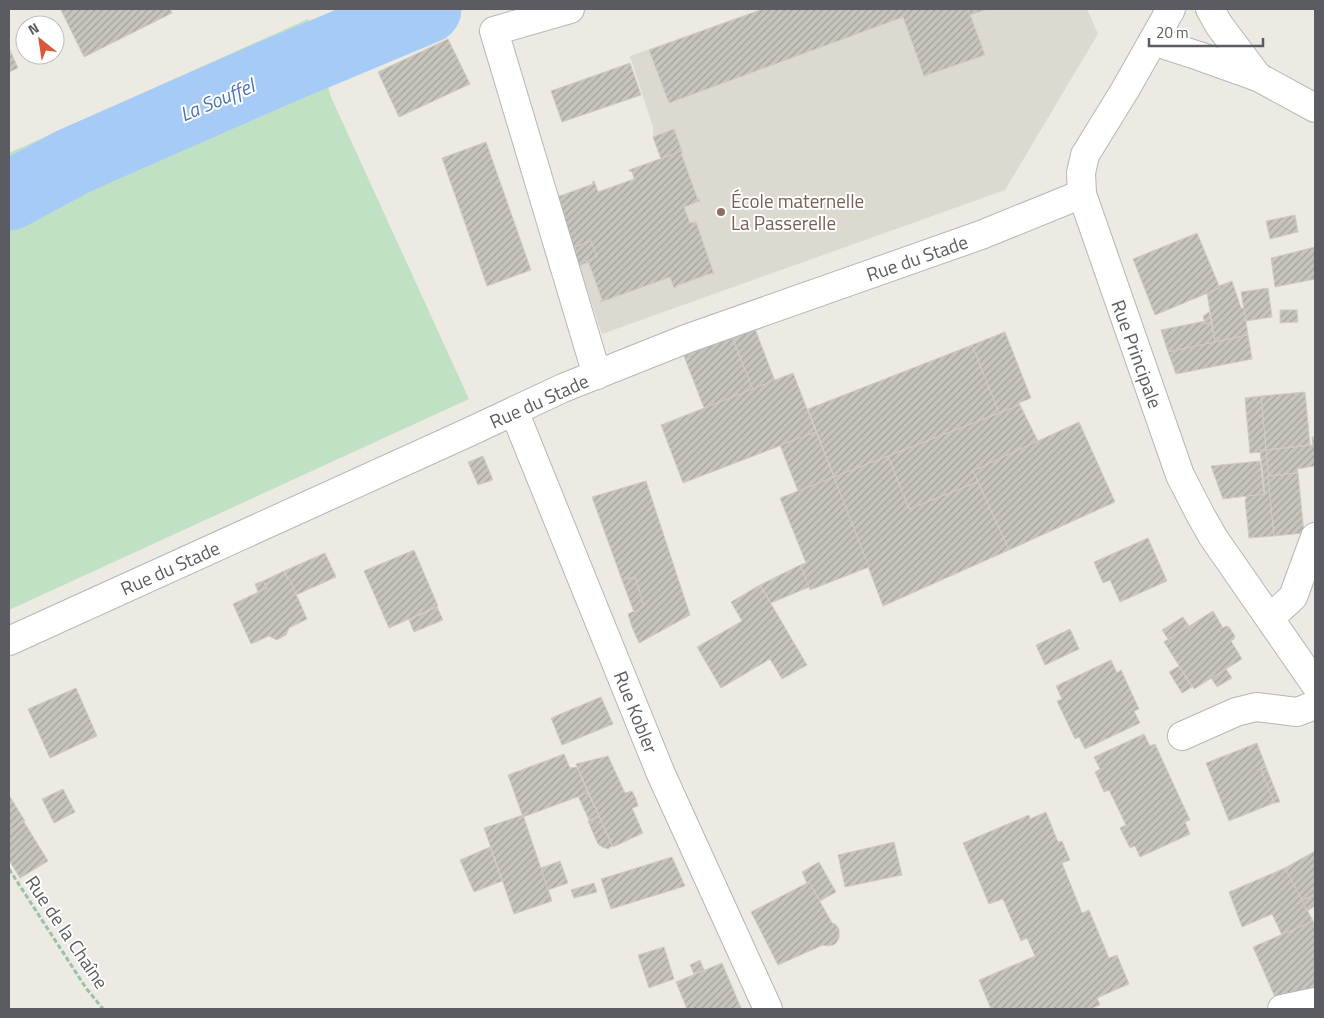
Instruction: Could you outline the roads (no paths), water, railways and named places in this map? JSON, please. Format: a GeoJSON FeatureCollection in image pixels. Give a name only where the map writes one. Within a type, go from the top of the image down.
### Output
{"type":"FeatureCollection","features":[{"type":"Feature","properties":{"kind":"street"},"geometry":{"type":"LineString","coordinates":[[570,9],[494,31],[597,375]]}},
{"type":"Feature","properties":{"kind":"street","name":"Rue Principale"},"geometry":{"type":"LineString","coordinates":[[1171,9],[1085,155],[1080,173],[1082,194],[1180,474],[1213,537],[1315,684]]}},
{"type":"Feature","properties":{"kind":"street"},"geometry":{"type":"LineString","coordinates":[[1210,9],[1219,25],[1258,78]]}},
{"type":"Feature","properties":{"kind":"street"},"geometry":{"type":"LineString","coordinates":[[1153,41],[1258,78],[1315,108]]}},
{"type":"Feature","properties":{"kind":"street","name":"Rue du Stade"},"geometry":{"type":"LineString","coordinates":[[9,641],[563,388],[686,339],[981,235],[1082,194]]}},
{"type":"Feature","properties":{"kind":"street","name":"Rue Kobler"},"geometry":{"type":"LineString","coordinates":[[514,411],[661,774],[768,1009]]}},
{"type":"Feature","properties":{"kind":"street"},"geometry":{"type":"LineString","coordinates":[[1270,618],[1293,597],[1309,569],[1315,538]]}},
{"type":"Feature","properties":{"kind":"street"},"geometry":{"type":"LineString","coordinates":[[1182,736],[1236,712],[1256,707],[1297,712],[1315,705]]}},
{"type":"Feature","properties":{"kind":"street"},"geometry":{"type":"LineString","coordinates":[[1282,1009],[1315,1002]]}},
{"type":"Feature","properties":{"kind":"waterway","name":"La Souffel"},"geometry":{"type":"LineString","coordinates":[[9,196],[74,161],[274,73],[427,9]]}},
{"type":"Feature","properties":{"kind":"place","name":"École maternelle La Passerelle"},"geometry":{"type":"Point","coordinates":[721,212]}}]}
